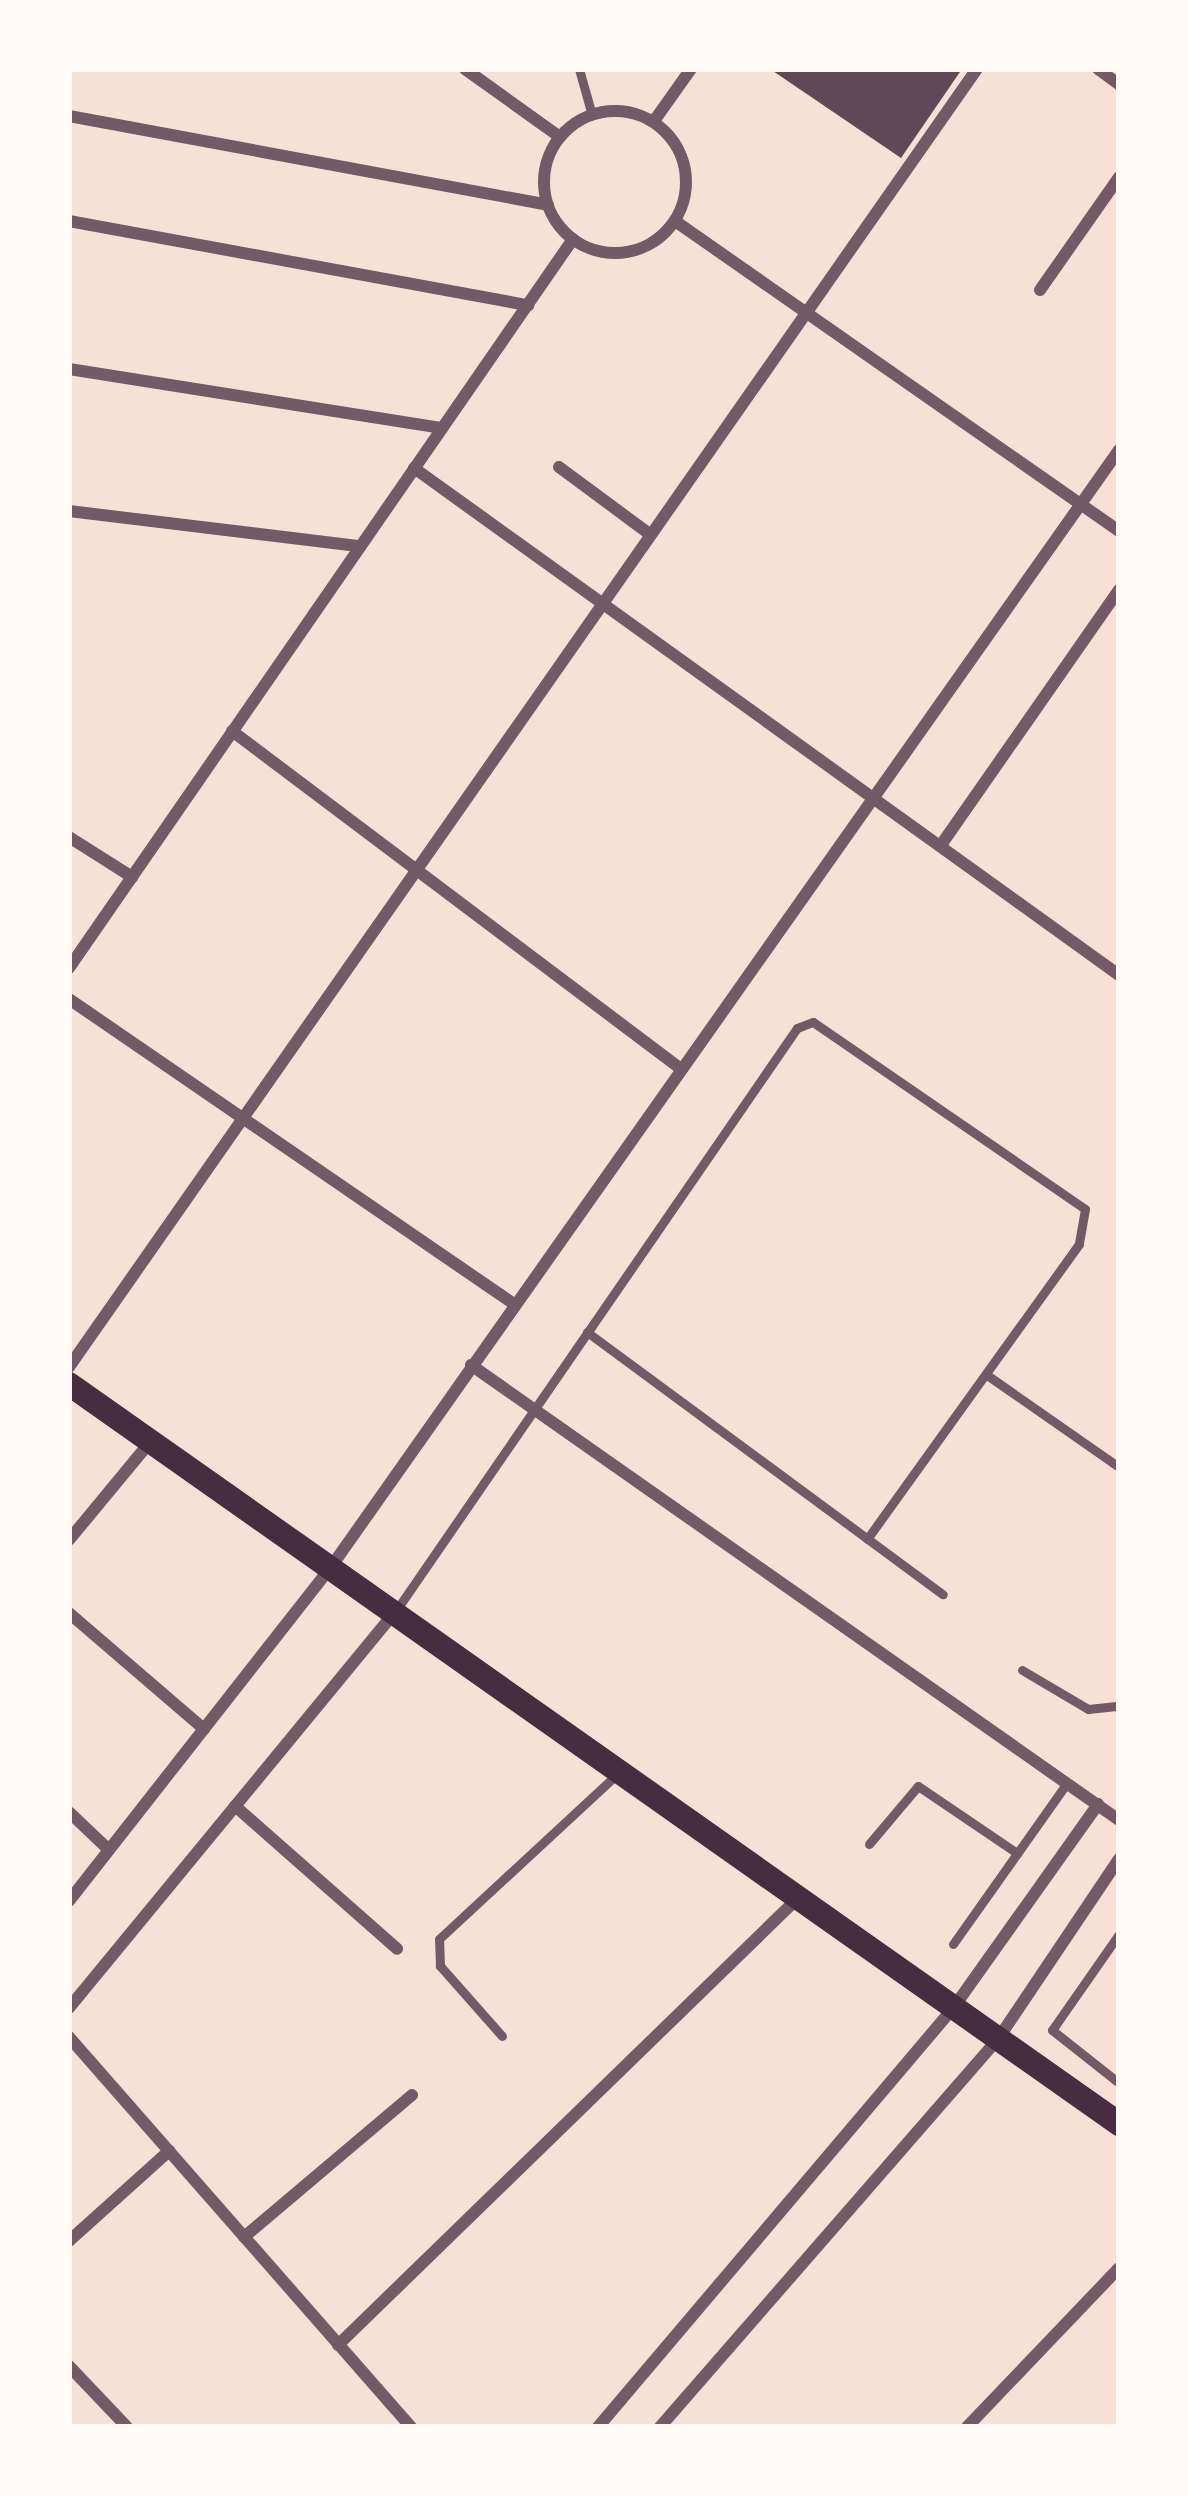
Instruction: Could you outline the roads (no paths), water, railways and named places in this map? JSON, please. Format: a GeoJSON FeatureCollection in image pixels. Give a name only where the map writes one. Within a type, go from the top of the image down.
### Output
{"type":"FeatureCollection","features":[{"type":"Feature","properties":{"kind":"main road"},"geometry":{"type":"LineString","coordinates":[[69,1384],[1119,2124]]}},
{"type":"Feature","properties":{"kind":"street"},"geometry":{"type":"LineString","coordinates":[[465,69],[560,137]]}},
{"type":"Feature","properties":{"kind":"street"},"geometry":{"type":"LineString","coordinates":[[654,122],[691,69]]}},
{"type":"Feature","properties":{"kind":"street"},"geometry":{"type":"LineString","coordinates":[[69,1367],[977,69]]}},
{"type":"Feature","properties":{"kind":"street"},"geometry":{"type":"LineString","coordinates":[[1098,69],[1119,84]]}},
{"type":"Feature","properties":{"kind":"street"},"geometry":{"type":"LineString","coordinates":[[548,206],[560,137],[592,115],[654,122],[686,167],[676,221]]}},
{"type":"Feature","properties":{"kind":"street"},"geometry":{"type":"LineString","coordinates":[[69,116],[548,206],[573,239],[617,253],[676,221]]}},
{"type":"Feature","properties":{"kind":"street"},"geometry":{"type":"LineString","coordinates":[[1040,290],[1119,177]]}},
{"type":"Feature","properties":{"kind":"street"},"geometry":{"type":"LineString","coordinates":[[69,221],[527,305]]}},
{"type":"Feature","properties":{"kind":"street"},"geometry":{"type":"LineString","coordinates":[[676,221],[1119,531]]}},
{"type":"Feature","properties":{"kind":"street"},"geometry":{"type":"LineString","coordinates":[[69,968],[573,239]]}},
{"type":"Feature","properties":{"kind":"street"},"geometry":{"type":"LineString","coordinates":[[69,369],[442,428]]}},
{"type":"Feature","properties":{"kind":"street"},"geometry":{"type":"LineString","coordinates":[[69,1901],[331,1567],[1119,450]]}},
{"type":"Feature","properties":{"kind":"street"},"geometry":{"type":"LineString","coordinates":[[559,467],[652,535]]}},
{"type":"Feature","properties":{"kind":"street"},"geometry":{"type":"LineString","coordinates":[[414,469],[1119,975]]}},
{"type":"Feature","properties":{"kind":"street"},"geometry":{"type":"LineString","coordinates":[[69,511],[360,546]]}},
{"type":"Feature","properties":{"kind":"street"},"geometry":{"type":"LineString","coordinates":[[941,845],[1119,590]]}},
{"type":"Feature","properties":{"kind":"street"},"geometry":{"type":"LineString","coordinates":[[232,731],[681,1069]]}},
{"type":"Feature","properties":{"kind":"street"},"geometry":{"type":"LineString","coordinates":[[69,837],[131,877]]}},
{"type":"Feature","properties":{"kind":"street"},"geometry":{"type":"LineString","coordinates":[[69,998],[514,1304]]}},
{"type":"Feature","properties":{"kind":"street"},"geometry":{"type":"LineString","coordinates":[[471,1365],[1119,1820]]}},
{"type":"Feature","properties":{"kind":"street"},"geometry":{"type":"LineString","coordinates":[[69,1540],[150,1441]]}},
{"type":"Feature","properties":{"kind":"street"},"geometry":{"type":"LineString","coordinates":[[69,1612],[204,1729]]}},
{"type":"Feature","properties":{"kind":"street"},"geometry":{"type":"LineString","coordinates":[[69,2008],[395,1612]]}},
{"type":"Feature","properties":{"kind":"street"},"geometry":{"type":"LineString","coordinates":[[598,2427],[954,2007],[1098,1804]]}},
{"type":"Feature","properties":{"kind":"street"},"geometry":{"type":"LineString","coordinates":[[235,1806],[397,1948]]}},
{"type":"Feature","properties":{"kind":"street"},"geometry":{"type":"LineString","coordinates":[[69,1812],[109,1850]]}},
{"type":"Feature","properties":{"kind":"street"},"geometry":{"type":"LineString","coordinates":[[660,2427],[998,2039],[1119,1859]]}},
{"type":"Feature","properties":{"kind":"street"},"geometry":{"type":"LineString","coordinates":[[338,2345],[799,1898]]}},
{"type":"Feature","properties":{"kind":"street"},"geometry":{"type":"LineString","coordinates":[[69,2037],[411,2427]]}},
{"type":"Feature","properties":{"kind":"street"},"geometry":{"type":"LineString","coordinates":[[244,2236],[412,2095]]}},
{"type":"Feature","properties":{"kind":"street"},"geometry":{"type":"LineString","coordinates":[[69,2241],[169,2151]]}},
{"type":"Feature","properties":{"kind":"street"},"geometry":{"type":"LineString","coordinates":[[968,2427],[1119,2268]]}},
{"type":"Feature","properties":{"kind":"street"},"geometry":{"type":"LineString","coordinates":[[69,2366],[127,2427]]}},
{"type":"Feature","properties":{"kind":"lane"},"geometry":{"type":"LineString","coordinates":[[579,69],[592,115]]}},
{"type":"Feature","properties":{"kind":"lane"},"geometry":{"type":"LineString","coordinates":[[395,1612],[797,1028],[813,1022],[1084,1209],[1079,1244],[867,1539]]}},
{"type":"Feature","properties":{"kind":"lane"},"geometry":{"type":"LineString","coordinates":[[587,1332],[943,1594]]}},
{"type":"Feature","properties":{"kind":"lane"},"geometry":{"type":"LineString","coordinates":[[987,1375],[1119,1467]]}},
{"type":"Feature","properties":{"kind":"lane"},"geometry":{"type":"LineString","coordinates":[[1022,1670],[1088,1709],[1119,1706]]}},
{"type":"Feature","properties":{"kind":"lane"},"geometry":{"type":"LineString","coordinates":[[502,2036],[440,1966],[439,1939],[620,1771]]}},
{"type":"Feature","properties":{"kind":"lane"},"geometry":{"type":"LineString","coordinates":[[953,1944],[1067,1783]]}},
{"type":"Feature","properties":{"kind":"lane"},"geometry":{"type":"LineString","coordinates":[[869,1844],[918,1786],[1017,1853]]}},
{"type":"Feature","properties":{"kind":"lane"},"geometry":{"type":"LineString","coordinates":[[1119,1934],[1052,2030],[1119,2083]]}}]}
